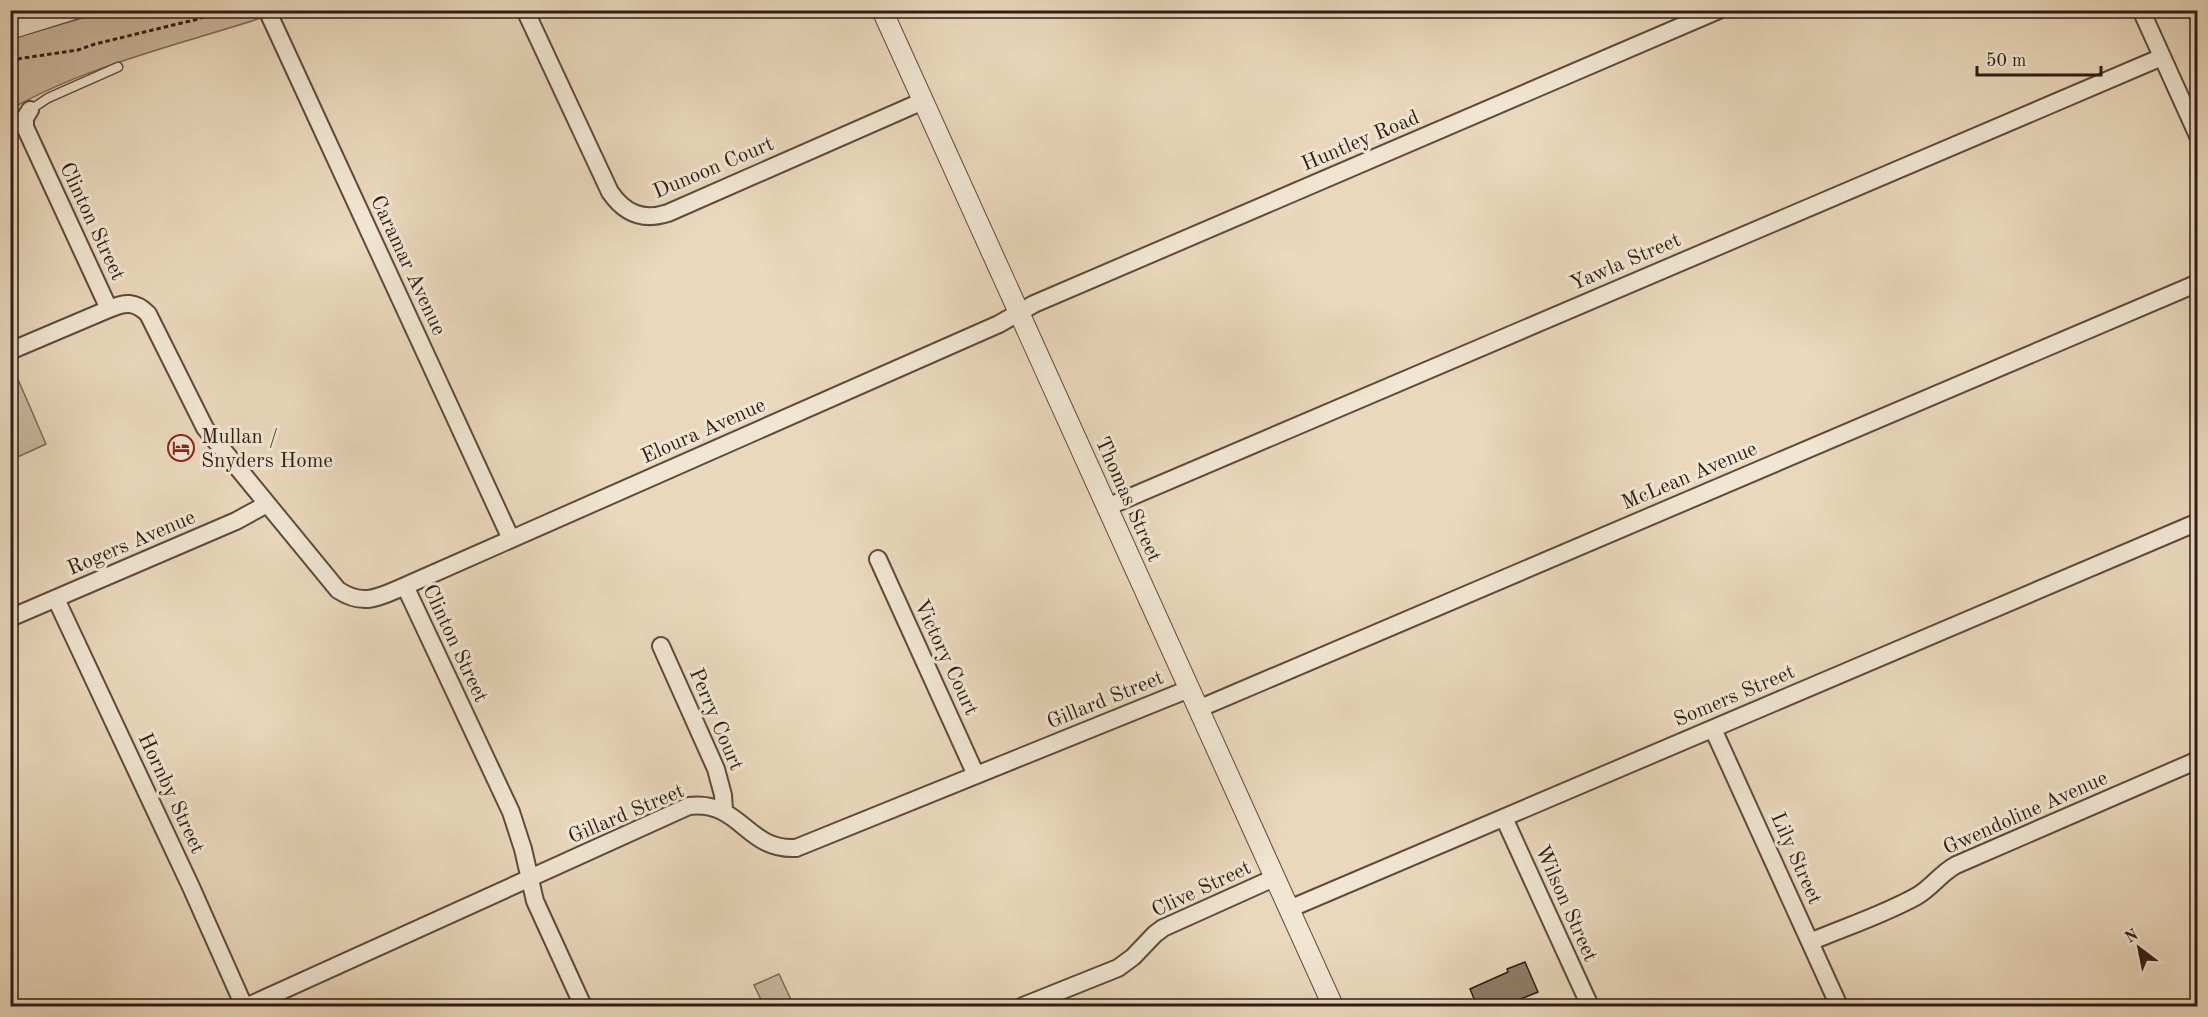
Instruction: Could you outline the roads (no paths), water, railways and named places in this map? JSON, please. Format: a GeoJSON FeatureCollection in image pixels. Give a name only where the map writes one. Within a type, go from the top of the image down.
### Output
{"type":"FeatureCollection","features":[{"type":"Feature","properties":{"kind":"street"},"geometry":{"type":"LineString","coordinates":[[10,28],[44,14],[71,10]]}},
{"type":"Feature","properties":{"kind":"street","name":"Caramar Avenue"},"geometry":{"type":"LineString","coordinates":[[267,10],[511,539]]}},
{"type":"Feature","properties":{"kind":"street","name":"Dunoon Court"},"geometry":{"type":"LineString","coordinates":[[525,10],[610,192],[624,209],[642,217],[668,213],[923,101]]}},
{"type":"Feature","properties":{"kind":"street","name":"Thomas Street"},"geometry":{"type":"LineString","coordinates":[[882,10],[1333,1006]]}},
{"type":"Feature","properties":{"kind":"street","name":"Huntley Road"},"geometry":{"type":"LineString","coordinates":[[1018,313],[1034,304],[1719,10]]}},
{"type":"Feature","properties":{"kind":"street"},"geometry":{"type":"LineString","coordinates":[[2141,10],[2198,136]]}},
{"type":"Feature","properties":{"kind":"street","name":"Yawla Street"},"geometry":{"type":"LineString","coordinates":[[1107,507],[2162,57]]}},
{"type":"Feature","properties":{"kind":"street","name":"Clinton Street"},"geometry":{"type":"LineString","coordinates":[[30,110],[25,118],[25,127],[109,309],[130,303],[142,308],[148,314],[202,423],[330,581],[347,596],[363,600],[405,586],[511,812],[535,901],[583,1006]]}},
{"type":"Feature","properties":{"kind":"street","name":"McLean Avenue"},"geometry":{"type":"LineString","coordinates":[[1198,709],[2198,283]]}},
{"type":"Feature","properties":{"kind":"street"},"geometry":{"type":"LineString","coordinates":[[10,351],[109,309]]}},
{"type":"Feature","properties":{"kind":"street","name":"Eloura Avenue"},"geometry":{"type":"LineString","coordinates":[[405,586],[999,324],[1018,313]]}},
{"type":"Feature","properties":{"kind":"street","name":"Rogers Avenue"},"geometry":{"type":"LineString","coordinates":[[10,618],[236,521],[267,504]]}},
{"type":"Feature","properties":{"kind":"street","name":"Somers Street"},"geometry":{"type":"LineString","coordinates":[[1289,909],[2198,522]]}},
{"type":"Feature","properties":{"kind":"street","name":"Victory Court"},"geometry":{"type":"LineString","coordinates":[[878,559],[976,775]]}},
{"type":"Feature","properties":{"kind":"street","name":"Hornby Street"},"geometry":{"type":"LineString","coordinates":[[56,599],[246,1006]]}},
{"type":"Feature","properties":{"kind":"street","name":"Perry Court"},"geometry":{"type":"LineString","coordinates":[[661,646],[716,769],[723,795],[724,811]]}},
{"type":"Feature","properties":{"kind":"street","name":"Gillard Street"},"geometry":{"type":"LineString","coordinates":[[246,1006],[678,810],[701,805],[713,806],[724,811],[759,839],[785,848],[796,848],[1189,689]]}},
{"type":"Feature","properties":{"kind":"street","name":"Lily Street"},"geometry":{"type":"LineString","coordinates":[[1713,729],[1839,1006]]}},
{"type":"Feature","properties":{"kind":"street","name":"Gwendoline Avenue"},"geometry":{"type":"LineString","coordinates":[[1810,942],[1908,901],[1929,888],[1940,875],[1956,865],[2198,760]]}},
{"type":"Feature","properties":{"kind":"street","name":"Wilson Street"},"geometry":{"type":"LineString","coordinates":[[1504,818],[1590,1006]]}},
{"type":"Feature","properties":{"kind":"street","name":"Clive Street"},"geometry":{"type":"LineString","coordinates":[[1023,1006],[1118,968],[1133,957],[1162,928],[1275,878]]}},
{"type":"Feature","properties":{"kind":"lane"},"geometry":{"type":"LineString","coordinates":[[30,110],[48,98],[118,67]]}},
{"type":"Feature","properties":{"kind":"place","name":"Mullan / Snyders Home"},"geometry":{"type":"Point","coordinates":[181,448]}}]}
